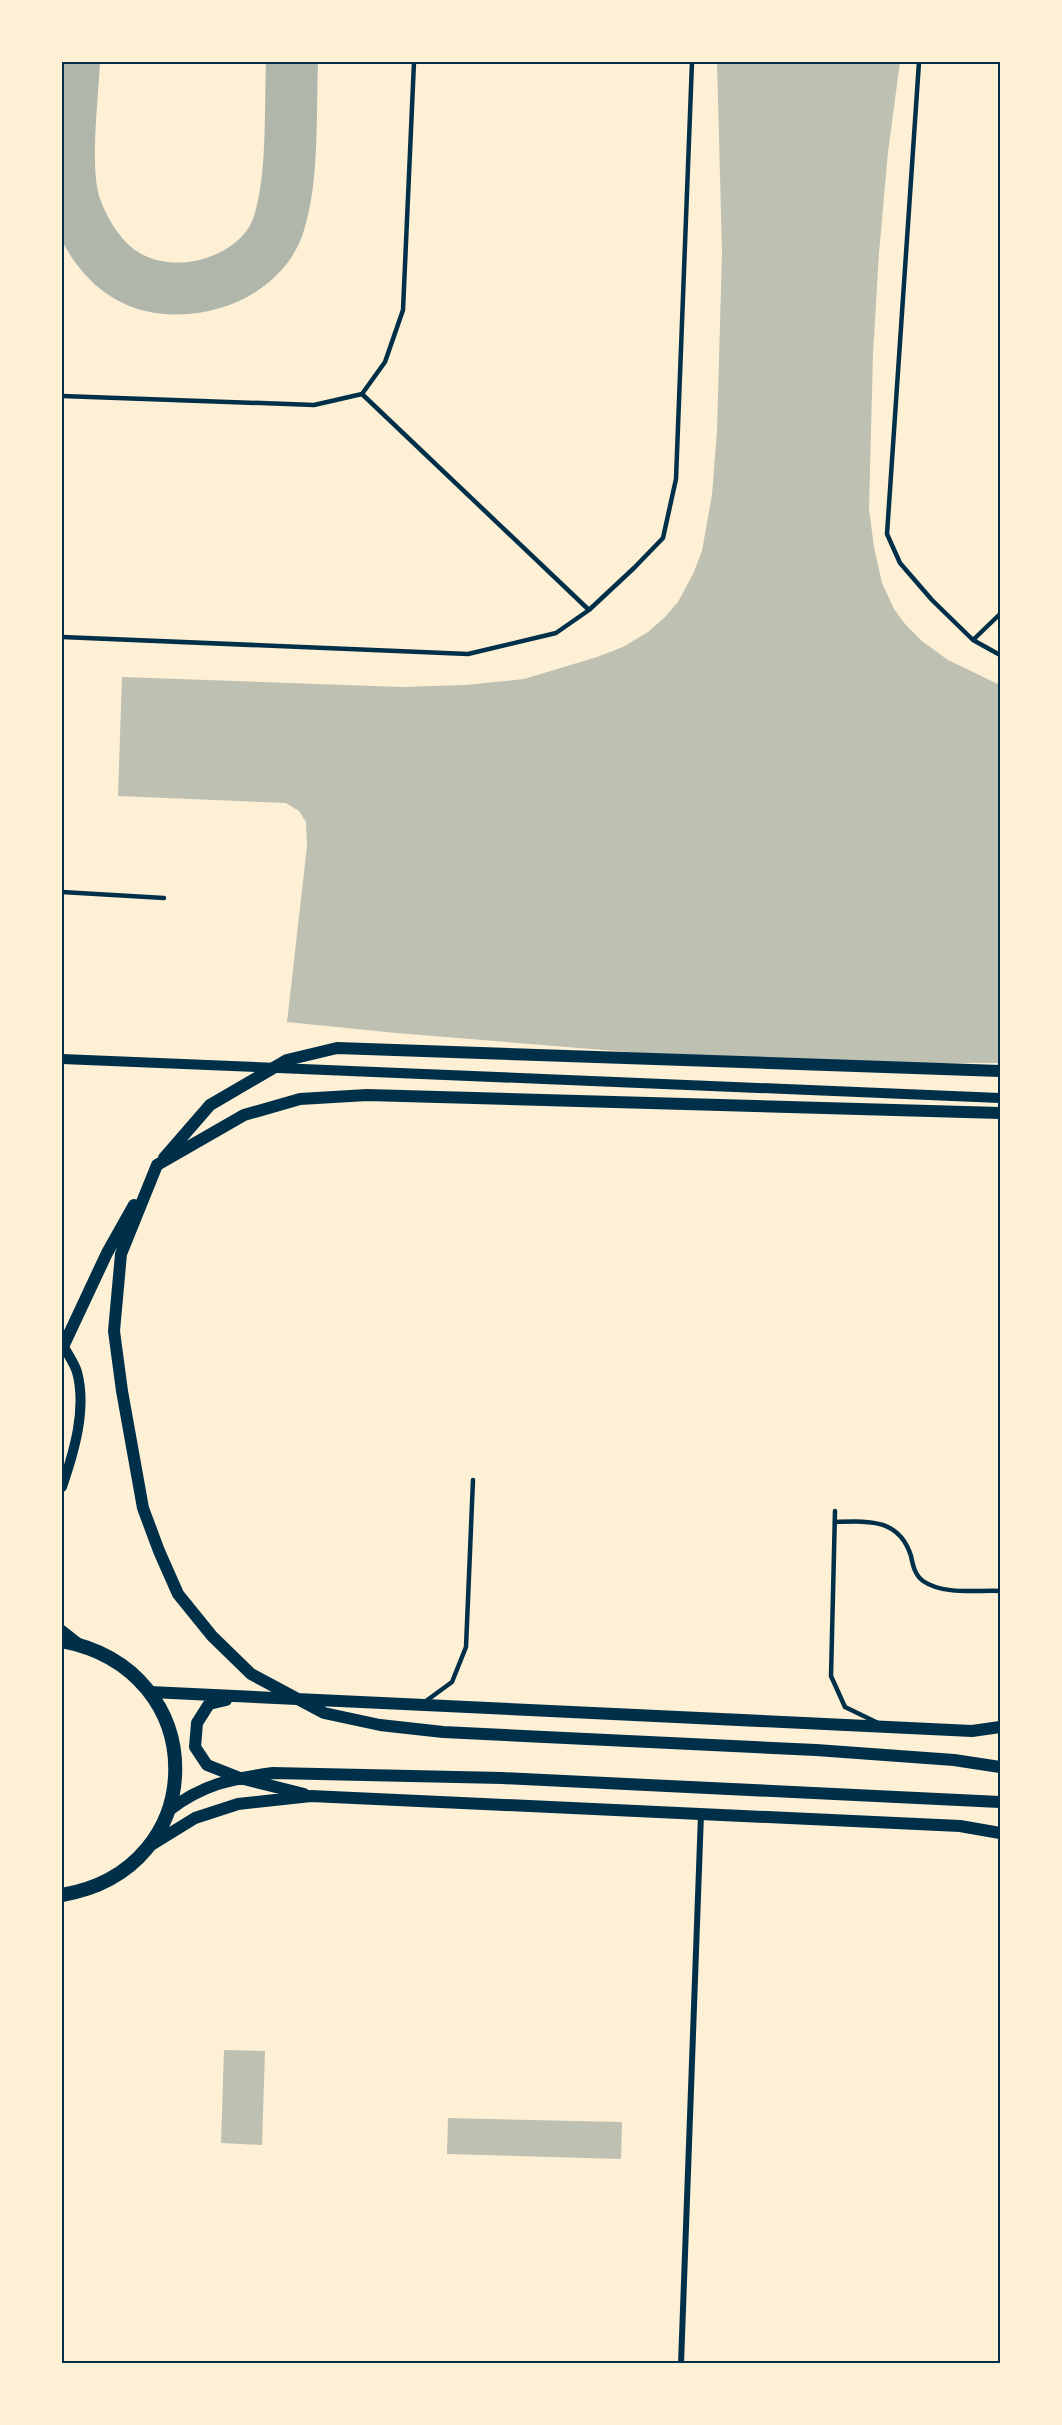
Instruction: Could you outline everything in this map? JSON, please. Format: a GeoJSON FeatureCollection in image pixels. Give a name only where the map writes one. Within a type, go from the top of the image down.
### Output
{"type":"FeatureCollection","features":[{"type":"Feature","properties":{"kind":"main road"},"geometry":{"type":"LineString","coordinates":[[62,1349],[107,1253],[157,1165],[210,1105],[287,1060],[337,1048],[1000,1071]]}},
{"type":"Feature","properties":{"kind":"main road"},"geometry":{"type":"LineString","coordinates":[[1000,1113],[391,1095],[300,1099],[244,1115],[157,1165],[121,1254],[114,1331],[122,1391],[143,1508],[178,1594],[212,1636],[251,1674],[324,1713],[380,1725],[443,1732],[816,1750],[954,1760],[1000,1767]]}},
{"type":"Feature","properties":{"kind":"main road"},"geometry":{"type":"LineString","coordinates":[[62,1641],[82,1645],[120,1663],[150,1692],[169,1730],[174,1750],[175,1771],[168,1811],[148,1846],[127,1868],[101,1884],[62,1895]]}},
{"type":"Feature","properties":{"kind":"main road"},"geometry":{"type":"LineString","coordinates":[[150,1692],[972,1731],[1000,1728]]}},
{"type":"Feature","properties":{"kind":"main road"},"geometry":{"type":"LineString","coordinates":[[238,1696],[209,1704],[197,1723],[195,1747],[207,1765],[240,1778],[311,1796]]}},
{"type":"Feature","properties":{"kind":"main road"},"geometry":{"type":"LineString","coordinates":[[168,1811],[189,1795],[212,1785],[240,1778],[284,1773],[502,1778],[1000,1802]]}},
{"type":"Feature","properties":{"kind":"main road"},"geometry":{"type":"LineString","coordinates":[[148,1846],[195,1818],[238,1804],[311,1796],[960,1826],[1000,1833]]}},
{"type":"Feature","properties":{"kind":"street"},"geometry":{"type":"LineString","coordinates":[[62,1059],[1000,1098]]}},
{"type":"Feature","properties":{"kind":"street"},"geometry":{"type":"LineString","coordinates":[[62,1343],[76,1371],[80,1395],[73,1454],[62,1487]]}},
{"type":"Feature","properties":{"kind":"street"},"geometry":{"type":"LineString","coordinates":[[62,1630],[82,1645]]}},
{"type":"Feature","properties":{"kind":"street"},"geometry":{"type":"LineString","coordinates":[[681,2364],[701,1814]]}},
{"type":"Feature","properties":{"kind":"lane"},"geometry":{"type":"LineString","coordinates":[[62,396],[314,405],[362,394],[385,362],[403,310],[414,62]]}},
{"type":"Feature","properties":{"kind":"lane"},"geometry":{"type":"LineString","coordinates":[[62,637],[468,654],[556,633],[589,610],[663,538],[676,479],[692,62]]}},
{"type":"Feature","properties":{"kind":"lane"},"geometry":{"type":"LineString","coordinates":[[919,62],[888,534],[900,563],[932,600],[973,640],[1000,655]]}},
{"type":"Feature","properties":{"kind":"lane"},"geometry":{"type":"LineString","coordinates":[[362,394],[589,610]]}},
{"type":"Feature","properties":{"kind":"lane"},"geometry":{"type":"LineString","coordinates":[[973,640],[1000,614]]}},
{"type":"Feature","properties":{"kind":"lane"},"geometry":{"type":"LineString","coordinates":[[62,892],[164,898]]}},
{"type":"Feature","properties":{"kind":"lane"},"geometry":{"type":"LineString","coordinates":[[421,1705],[452,1682],[466,1647],[473,1480]]}},
{"type":"Feature","properties":{"kind":"lane"},"geometry":{"type":"LineString","coordinates":[[835,1511],[831,1676],[845,1707],[885,1727]]}},
{"type":"Feature","properties":{"kind":"lane"},"geometry":{"type":"LineString","coordinates":[[835,1522],[865,1521],[895,1530],[908,1546],[915,1571],[920,1579],[935,1587],[1000,1591]]}},
{"type":"Feature","properties":{"kind":"building"},"geometry":{"type":"Polygon","coordinates":[[[717,62],[900,62],[888,152],[879,253],[873,354],[869,509],[882,583],[894,609],[905,624],[922,641],[948,660],[1000,685],[1000,1063],[923,1063],[641,1053],[287,1022],[307,846],[306,822],[299,811],[286,803],[118,796],[122,677],[402,687],[465,685],[524,679],[623,647],[648,632],[665,617],[678,602],[702,551],[712,495],[717,431],[722,252],[717,62]]]}},
{"type":"Feature","properties":{"kind":"building"},"geometry":{"type":"Polygon","coordinates":[[[224,2050],[265,2051],[262,2145],[221,2143],[224,2050]]]}},
{"type":"Feature","properties":{"kind":"building"},"geometry":{"type":"Polygon","coordinates":[[[448,2118],[622,2122],[621,2159],[447,2154],[448,2118]]]}},
{"type":"Feature","properties":{"kind":"taxiway"},"geometry":{"type":"LineString","coordinates":[[74,62],[69,155],[71,191],[79,217],[96,247],[111,264],[129,277],[148,285],[169,288],[191,288],[234,275],[252,263],[267,247],[277,229],[289,168],[292,62]]}}]}
